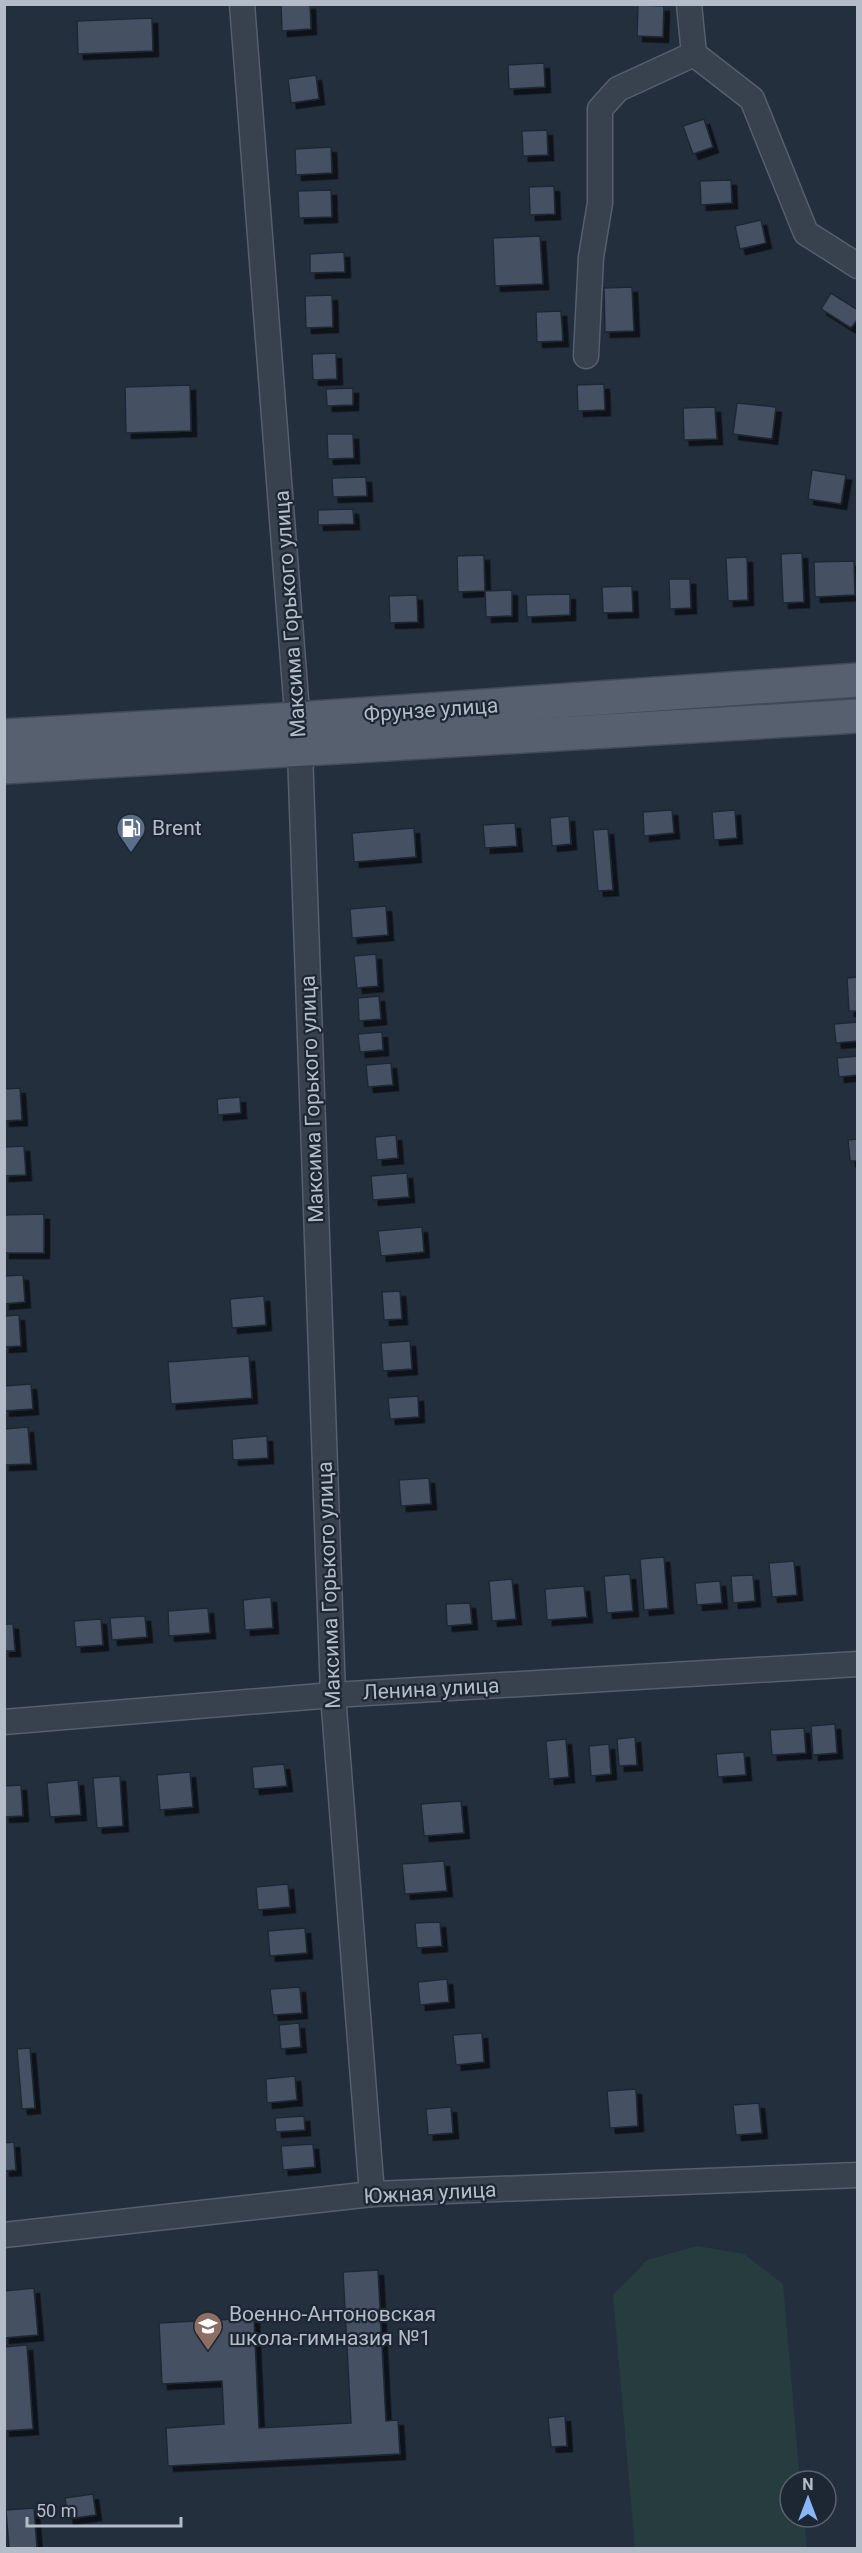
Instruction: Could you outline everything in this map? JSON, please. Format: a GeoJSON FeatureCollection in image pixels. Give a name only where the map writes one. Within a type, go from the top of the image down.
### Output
{"type":"FeatureCollection","features":[{"type":"Feature","properties":{"kind":"main road","name":"Фрунзе улица"},"geometry":{"type":"LineString","coordinates":[[4,767],[299,735],[858,680]]}},
{"type":"Feature","properties":{"kind":"main road","name":"Фрунзе улица"},"geometry":{"type":"LineString","coordinates":[[4,736],[299,735],[858,716]]}},
{"type":"Feature","properties":{"kind":"street","name":"Максима Горького улица"},"geometry":{"type":"LineString","coordinates":[[242,4],[299,735],[333,1695],[372,2194]]}},
{"type":"Feature","properties":{"kind":"street"},"geometry":{"type":"LineString","coordinates":[[690,4],[694,54],[752,99],[806,233],[858,266]]}},
{"type":"Feature","properties":{"kind":"street"},"geometry":{"type":"LineString","coordinates":[[586,356],[591,257],[600,203],[600,109],[618,89],[694,54]]}},
{"type":"Feature","properties":{"kind":"street","name":"Ленина улица"},"geometry":{"type":"LineString","coordinates":[[4,1722],[333,1695],[858,1664]]}},
{"type":"Feature","properties":{"kind":"street","name":"Южная улица"},"geometry":{"type":"LineString","coordinates":[[4,2235],[372,2194],[858,2175]]}},
{"type":"Feature","properties":{"kind":"green space"},"geometry":{"type":"Polygon","coordinates":[[[697,2246],[744,2254],[783,2284],[799,2469],[778,2469],[778,2529],[805,2529],[807,2548],[635,2548],[613,2295],[647,2260],[697,2246]]]}},
{"type":"Feature","properties":{"kind":"building"},"geometry":{"type":"Polygon","coordinates":[[[310,4],[311,29],[282,31],[281,5],[310,4]]]}},
{"type":"Feature","properties":{"kind":"building"},"geometry":{"type":"Polygon","coordinates":[[[638,5],[664,6],[663,37],[637,36],[638,5]]]}},
{"type":"Feature","properties":{"kind":"building"},"geometry":{"type":"Polygon","coordinates":[[[152,18],[153,51],[78,54],[77,21],[152,18]]]}},
{"type":"Feature","properties":{"kind":"building"},"geometry":{"type":"Polygon","coordinates":[[[544,63],[545,87],[509,89],[508,65],[544,63]]]}},
{"type":"Feature","properties":{"kind":"building"},"geometry":{"type":"Polygon","coordinates":[[[316,75],[319,99],[291,103],[288,79],[316,75]]]}},
{"type":"Feature","properties":{"kind":"building"},"geometry":{"type":"Polygon","coordinates":[[[704,119],[713,147],[693,154],[683,126],[704,119]]]}},
{"type":"Feature","properties":{"kind":"building"},"geometry":{"type":"Polygon","coordinates":[[[547,130],[548,155],[523,156],[522,131],[547,130]]]}},
{"type":"Feature","properties":{"kind":"building"},"geometry":{"type":"Polygon","coordinates":[[[331,147],[332,173],[296,175],[295,149],[331,147]]]}},
{"type":"Feature","properties":{"kind":"building"},"geometry":{"type":"Polygon","coordinates":[[[731,180],[732,203],[701,205],[700,181],[731,180]]]}},
{"type":"Feature","properties":{"kind":"building"},"geometry":{"type":"Polygon","coordinates":[[[554,186],[555,214],[530,215],[529,187],[554,186]]]}},
{"type":"Feature","properties":{"kind":"building"},"geometry":{"type":"Polygon","coordinates":[[[331,190],[332,217],[299,218],[298,191],[331,190]]]}},
{"type":"Feature","properties":{"kind":"building"},"geometry":{"type":"Polygon","coordinates":[[[761,220],[766,243],[740,249],[735,226],[761,220]]]}},
{"type":"Feature","properties":{"kind":"building"},"geometry":{"type":"Polygon","coordinates":[[[540,236],[543,284],[495,286],[493,238],[540,236]]]}},
{"type":"Feature","properties":{"kind":"building"},"geometry":{"type":"Polygon","coordinates":[[[344,252],[345,272],[310,273],[310,254],[344,252]]]}},
{"type":"Feature","properties":{"kind":"building"},"geometry":{"type":"Polygon","coordinates":[[[632,287],[634,331],[605,332],[604,288],[632,287]]]}},
{"type":"Feature","properties":{"kind":"building"},"geometry":{"type":"Polygon","coordinates":[[[831,293],[858,310],[858,319],[851,328],[821,309],[831,293]]]}},
{"type":"Feature","properties":{"kind":"building"},"geometry":{"type":"Polygon","coordinates":[[[332,295],[333,327],[306,328],[305,296],[332,295]]]}},
{"type":"Feature","properties":{"kind":"building"},"geometry":{"type":"Polygon","coordinates":[[[561,311],[563,341],[537,342],[536,312],[561,311]]]}},
{"type":"Feature","properties":{"kind":"building"},"geometry":{"type":"Polygon","coordinates":[[[336,353],[337,379],[313,380],[312,354],[336,353]]]}},
{"type":"Feature","properties":{"kind":"building"},"geometry":{"type":"Polygon","coordinates":[[[604,384],[605,410],[578,411],[577,385],[604,384]]]}},
{"type":"Feature","properties":{"kind":"building"},"geometry":{"type":"Polygon","coordinates":[[[190,385],[191,431],[126,433],[125,387],[190,385]]]}},
{"type":"Feature","properties":{"kind":"building"},"geometry":{"type":"Polygon","coordinates":[[[353,388],[353,405],[327,406],[326,389],[353,388]]]}},
{"type":"Feature","properties":{"kind":"building"},"geometry":{"type":"Polygon","coordinates":[[[737,403],[776,407],[772,439],[733,434],[737,403]]]}},
{"type":"Feature","properties":{"kind":"building"},"geometry":{"type":"Polygon","coordinates":[[[715,407],[717,439],[684,440],[683,408],[715,407]]]}},
{"type":"Feature","properties":{"kind":"building"},"geometry":{"type":"Polygon","coordinates":[[[327,434],[353,434],[354,458],[328,459],[327,434]]]}},
{"type":"Feature","properties":{"kind":"building"},"geometry":{"type":"Polygon","coordinates":[[[812,470],[846,475],[841,504],[808,499],[812,470]]]}},
{"type":"Feature","properties":{"kind":"building"},"geometry":{"type":"Polygon","coordinates":[[[366,477],[367,496],[333,497],[332,478],[366,477]]]}},
{"type":"Feature","properties":{"kind":"building"},"geometry":{"type":"Polygon","coordinates":[[[353,509],[354,524],[318,525],[318,510],[353,509]]]}},
{"type":"Feature","properties":{"kind":"building"},"geometry":{"type":"Polygon","coordinates":[[[802,553],[804,602],[783,603],[781,554],[802,553]]]}},
{"type":"Feature","properties":{"kind":"building"},"geometry":{"type":"Polygon","coordinates":[[[484,555],[485,591],[458,592],[457,556],[484,555]]]}},
{"type":"Feature","properties":{"kind":"building"},"geometry":{"type":"Polygon","coordinates":[[[747,557],[748,600],[728,601],[726,558],[747,557]]]}},
{"type":"Feature","properties":{"kind":"building"},"geometry":{"type":"Polygon","coordinates":[[[854,561],[855,595],[815,597],[814,562],[854,561]]]}},
{"type":"Feature","properties":{"kind":"building"},"geometry":{"type":"Polygon","coordinates":[[[669,579],[690,579],[691,608],[670,609],[669,579]]]}},
{"type":"Feature","properties":{"kind":"building"},"geometry":{"type":"Polygon","coordinates":[[[632,586],[633,612],[603,613],[602,587],[632,586]]]}},
{"type":"Feature","properties":{"kind":"building"},"geometry":{"type":"Polygon","coordinates":[[[512,590],[512,616],[486,617],[485,591],[512,590]]]}},
{"type":"Feature","properties":{"kind":"building"},"geometry":{"type":"Polygon","coordinates":[[[570,594],[570,615],[527,617],[526,595],[570,594]]]}},
{"type":"Feature","properties":{"kind":"building"},"geometry":{"type":"Polygon","coordinates":[[[417,595],[418,622],[390,623],[389,596],[417,595]]]}},
{"type":"Feature","properties":{"kind":"building"},"geometry":{"type":"Polygon","coordinates":[[[672,810],[674,833],[644,836],[643,812],[672,810]]]}},
{"type":"Feature","properties":{"kind":"building"},"geometry":{"type":"Polygon","coordinates":[[[735,810],[737,838],[714,840],[712,812],[735,810]]]}},
{"type":"Feature","properties":{"kind":"building"},"geometry":{"type":"Polygon","coordinates":[[[569,816],[571,844],[552,846],[550,818],[569,816]]]}},
{"type":"Feature","properties":{"kind":"building"},"geometry":{"type":"Polygon","coordinates":[[[515,823],[517,846],[485,848],[483,825],[515,823]]]}},
{"type":"Feature","properties":{"kind":"building"},"geometry":{"type":"Polygon","coordinates":[[[414,828],[416,857],[354,862],[352,833],[414,828]]]}},
{"type":"Feature","properties":{"kind":"building"},"geometry":{"type":"Polygon","coordinates":[[[608,829],[613,890],[598,891],[593,830],[608,829]]]}},
{"type":"Feature","properties":{"kind":"building"},"geometry":{"type":"Polygon","coordinates":[[[386,906],[388,935],[352,938],[350,909],[386,906]]]}},
{"type":"Feature","properties":{"kind":"building"},"geometry":{"type":"Polygon","coordinates":[[[376,954],[378,986],[357,988],[354,956],[376,954]]]}},
{"type":"Feature","properties":{"kind":"building"},"geometry":{"type":"Polygon","coordinates":[[[858,977],[858,1011],[849,1011],[847,978],[858,977]]]}},
{"type":"Feature","properties":{"kind":"building"},"geometry":{"type":"Polygon","coordinates":[[[379,996],[381,1019],[359,1021],[358,998],[379,996]]]}},
{"type":"Feature","properties":{"kind":"building"},"geometry":{"type":"Polygon","coordinates":[[[858,1022],[858,1041],[836,1043],[834,1024],[858,1022]]]}},
{"type":"Feature","properties":{"kind":"building"},"geometry":{"type":"Polygon","coordinates":[[[382,1032],[383,1050],[360,1052],[358,1034],[382,1032]]]}},
{"type":"Feature","properties":{"kind":"building"},"geometry":{"type":"Polygon","coordinates":[[[858,1056],[858,1075],[839,1077],[837,1058],[858,1056]]]}},
{"type":"Feature","properties":{"kind":"building"},"geometry":{"type":"Polygon","coordinates":[[[391,1063],[393,1085],[368,1087],[366,1065],[391,1063]]]}},
{"type":"Feature","properties":{"kind":"building"},"geometry":{"type":"Polygon","coordinates":[[[20,1088],[22,1120],[4,1121],[4,1089],[20,1088]]]}},
{"type":"Feature","properties":{"kind":"building"},"geometry":{"type":"Polygon","coordinates":[[[240,1097],[241,1113],[218,1115],[217,1099],[240,1097]]]}},
{"type":"Feature","properties":{"kind":"building"},"geometry":{"type":"Polygon","coordinates":[[[396,1135],[398,1158],[377,1160],[375,1137],[396,1135]]]}},
{"type":"Feature","properties":{"kind":"building"},"geometry":{"type":"Polygon","coordinates":[[[858,1139],[858,1161],[850,1161],[848,1140],[858,1139]]]}},
{"type":"Feature","properties":{"kind":"building"},"geometry":{"type":"Polygon","coordinates":[[[24,1146],[26,1175],[4,1176],[4,1147],[24,1146]]]}},
{"type":"Feature","properties":{"kind":"building"},"geometry":{"type":"Polygon","coordinates":[[[407,1173],[409,1197],[373,1200],[371,1176],[407,1173]]]}},
{"type":"Feature","properties":{"kind":"building"},"geometry":{"type":"Polygon","coordinates":[[[44,1214],[44,1253],[4,1253],[4,1215],[44,1214]]]}},
{"type":"Feature","properties":{"kind":"building"},"geometry":{"type":"Polygon","coordinates":[[[422,1227],[424,1252],[381,1256],[378,1231],[422,1227]]]}},
{"type":"Feature","properties":{"kind":"building"},"geometry":{"type":"Polygon","coordinates":[[[23,1275],[25,1302],[4,1304],[4,1276],[23,1275]]]}},
{"type":"Feature","properties":{"kind":"building"},"geometry":{"type":"Polygon","coordinates":[[[400,1291],[402,1319],[384,1320],[382,1292],[400,1291]]]}},
{"type":"Feature","properties":{"kind":"building"},"geometry":{"type":"Polygon","coordinates":[[[264,1296],[266,1325],[232,1328],[230,1299],[264,1296]]]}},
{"type":"Feature","properties":{"kind":"building"},"geometry":{"type":"Polygon","coordinates":[[[19,1315],[21,1346],[4,1347],[4,1316],[19,1315]]]}},
{"type":"Feature","properties":{"kind":"building"},"geometry":{"type":"Polygon","coordinates":[[[410,1341],[412,1369],[383,1371],[381,1343],[410,1341]]]}},
{"type":"Feature","properties":{"kind":"building"},"geometry":{"type":"Polygon","coordinates":[[[249,1356],[252,1398],[171,1404],[168,1362],[249,1356]]]}},
{"type":"Feature","properties":{"kind":"building"},"geometry":{"type":"Polygon","coordinates":[[[31,1384],[33,1409],[4,1411],[4,1386],[31,1384]]]}},
{"type":"Feature","properties":{"kind":"building"},"geometry":{"type":"Polygon","coordinates":[[[418,1396],[419,1417],[390,1419],[388,1398],[418,1396]]]}},
{"type":"Feature","properties":{"kind":"building"},"geometry":{"type":"Polygon","coordinates":[[[28,1427],[31,1464],[4,1465],[4,1429],[28,1427]]]}},
{"type":"Feature","properties":{"kind":"building"},"geometry":{"type":"Polygon","coordinates":[[[267,1436],[268,1458],[233,1460],[232,1439],[267,1436]]]}},
{"type":"Feature","properties":{"kind":"building"},"geometry":{"type":"Polygon","coordinates":[[[429,1478],[431,1504],[401,1506],[399,1480],[429,1478]]]}},
{"type":"Feature","properties":{"kind":"building"},"geometry":{"type":"Polygon","coordinates":[[[664,1557],[668,1608],[644,1610],[640,1559],[664,1557]]]}},
{"type":"Feature","properties":{"kind":"building"},"geometry":{"type":"Polygon","coordinates":[[[794,1561],[797,1595],[772,1597],[769,1563],[794,1561]]]}},
{"type":"Feature","properties":{"kind":"building"},"geometry":{"type":"Polygon","coordinates":[[[630,1574],[633,1611],[607,1613],[604,1576],[630,1574]]]}},
{"type":"Feature","properties":{"kind":"building"},"geometry":{"type":"Polygon","coordinates":[[[753,1575],[755,1601],[733,1603],[731,1576],[753,1575]]]}},
{"type":"Feature","properties":{"kind":"building"},"geometry":{"type":"Polygon","coordinates":[[[512,1579],[516,1619],[492,1621],[489,1581],[512,1579]]]}},
{"type":"Feature","properties":{"kind":"building"},"geometry":{"type":"Polygon","coordinates":[[[720,1581],[722,1603],[697,1605],[695,1583],[720,1581]]]}},
{"type":"Feature","properties":{"kind":"building"},"geometry":{"type":"Polygon","coordinates":[[[584,1586],[587,1617],[547,1620],[545,1589],[584,1586]]]}},
{"type":"Feature","properties":{"kind":"building"},"geometry":{"type":"Polygon","coordinates":[[[271,1597],[273,1628],[245,1630],[243,1600],[271,1597]]]}},
{"type":"Feature","properties":{"kind":"building"},"geometry":{"type":"Polygon","coordinates":[[[470,1603],[472,1624],[447,1626],[446,1604],[470,1603]]]}},
{"type":"Feature","properties":{"kind":"building"},"geometry":{"type":"Polygon","coordinates":[[[208,1608],[210,1633],[169,1636],[168,1611],[208,1608]]]}},
{"type":"Feature","properties":{"kind":"building"},"geometry":{"type":"Polygon","coordinates":[[[145,1616],[147,1637],[112,1640],[110,1618],[145,1616]]]}},
{"type":"Feature","properties":{"kind":"building"},"geometry":{"type":"Polygon","coordinates":[[[101,1619],[103,1645],[76,1647],[74,1621],[101,1619]]]}},
{"type":"Feature","properties":{"kind":"building"},"geometry":{"type":"Polygon","coordinates":[[[4,1624],[13,1624],[15,1651],[4,1651],[4,1624]]]}},
{"type":"Feature","properties":{"kind":"building"},"geometry":{"type":"Polygon","coordinates":[[[835,1724],[837,1753],[813,1755],[811,1726],[835,1724]]]}},
{"type":"Feature","properties":{"kind":"building"},"geometry":{"type":"Polygon","coordinates":[[[804,1728],[806,1753],[772,1755],[770,1730],[804,1728]]]}},
{"type":"Feature","properties":{"kind":"building"},"geometry":{"type":"Polygon","coordinates":[[[635,1737],[637,1765],[619,1766],[617,1739],[635,1737]]]}},
{"type":"Feature","properties":{"kind":"building"},"geometry":{"type":"Polygon","coordinates":[[[566,1739],[569,1777],[549,1779],[546,1741],[566,1739]]]}},
{"type":"Feature","properties":{"kind":"building"},"geometry":{"type":"Polygon","coordinates":[[[609,1744],[611,1774],[591,1776],[589,1746],[609,1744]]]}},
{"type":"Feature","properties":{"kind":"building"},"geometry":{"type":"Polygon","coordinates":[[[744,1752],[746,1775],[718,1777],[716,1754],[744,1752]]]}},
{"type":"Feature","properties":{"kind":"building"},"geometry":{"type":"Polygon","coordinates":[[[284,1764],[287,1786],[254,1789],[252,1767],[284,1764]]]}},
{"type":"Feature","properties":{"kind":"building"},"geometry":{"type":"Polygon","coordinates":[[[190,1772],[193,1807],[160,1810],[157,1775],[190,1772]]]}},
{"type":"Feature","properties":{"kind":"building"},"geometry":{"type":"Polygon","coordinates":[[[120,1776],[123,1826],[97,1828],[93,1778],[120,1776]]]}},
{"type":"Feature","properties":{"kind":"building"},"geometry":{"type":"Polygon","coordinates":[[[78,1780],[81,1815],[50,1817],[47,1783],[78,1780]]]}},
{"type":"Feature","properties":{"kind":"building"},"geometry":{"type":"Polygon","coordinates":[[[21,1785],[23,1816],[4,1817],[4,1786],[21,1785]]]}},
{"type":"Feature","properties":{"kind":"building"},"geometry":{"type":"Polygon","coordinates":[[[461,1801],[464,1833],[424,1836],[421,1804],[461,1801]]]}},
{"type":"Feature","properties":{"kind":"building"},"geometry":{"type":"Polygon","coordinates":[[[444,1861],[447,1891],[405,1894],[402,1864],[444,1861]]]}},
{"type":"Feature","properties":{"kind":"building"},"geometry":{"type":"Polygon","coordinates":[[[288,1884],[290,1907],[258,1910],[256,1887],[288,1884]]]}},
{"type":"Feature","properties":{"kind":"building"},"geometry":{"type":"Polygon","coordinates":[[[440,1922],[442,1946],[417,1948],[415,1923],[440,1922]]]}},
{"type":"Feature","properties":{"kind":"building"},"geometry":{"type":"Polygon","coordinates":[[[305,1928],[307,1953],[270,1956],[268,1931],[305,1928]]]}},
{"type":"Feature","properties":{"kind":"building"},"geometry":{"type":"Polygon","coordinates":[[[447,1979],[449,2002],[420,2005],[418,1982],[447,1979]]]}},
{"type":"Feature","properties":{"kind":"building"},"geometry":{"type":"Polygon","coordinates":[[[300,1987],[302,2013],[273,2015],[270,1989],[300,1987]]]}},
{"type":"Feature","properties":{"kind":"building"},"geometry":{"type":"Polygon","coordinates":[[[299,2023],[301,2047],[281,2049],[279,2025],[299,2023]]]}},
{"type":"Feature","properties":{"kind":"building"},"geometry":{"type":"Polygon","coordinates":[[[482,2033],[484,2062],[456,2065],[453,2035],[482,2033]]]}},
{"type":"Feature","properties":{"kind":"building"},"geometry":{"type":"Polygon","coordinates":[[[30,2048],[35,2108],[22,2109],[17,2049],[30,2048]]]}},
{"type":"Feature","properties":{"kind":"building"},"geometry":{"type":"Polygon","coordinates":[[[295,2076],[297,2100],[267,2103],[266,2079],[295,2076]]]}},
{"type":"Feature","properties":{"kind":"building"},"geometry":{"type":"Polygon","coordinates":[[[636,2089],[638,2126],[610,2128],[607,2091],[636,2089]]]}},
{"type":"Feature","properties":{"kind":"building"},"geometry":{"type":"Polygon","coordinates":[[[759,2103],[762,2133],[736,2135],[733,2105],[759,2103]]]}},
{"type":"Feature","properties":{"kind":"building"},"geometry":{"type":"Polygon","coordinates":[[[451,2107],[453,2133],[428,2135],[426,2109],[451,2107]]]}},
{"type":"Feature","properties":{"kind":"building"},"geometry":{"type":"Polygon","coordinates":[[[304,2116],[305,2130],[276,2132],[275,2118],[304,2116]]]}},
{"type":"Feature","properties":{"kind":"building"},"geometry":{"type":"Polygon","coordinates":[[[14,2142],[16,2170],[4,2171],[4,2143],[14,2142]]]}},
{"type":"Feature","properties":{"kind":"building"},"geometry":{"type":"Polygon","coordinates":[[[313,2144],[315,2167],[283,2170],[281,2146],[313,2144]]]}},
{"type":"Feature","properties":{"kind":"building","name":"Военно-Антоновская школа-гимназия №1"},"geometry":{"type":"Polygon","coordinates":[[[378,2270],[386,2421],[398,2420],[400,2454],[168,2466],[166,2428],[224,2424],[222,2381],[162,2384],[159,2323],[254,2318],[259,2428],[351,2423],[343,2272],[378,2270]]]}},
{"type":"Feature","properties":{"kind":"building"},"geometry":{"type":"Polygon","coordinates":[[[34,2288],[38,2335],[4,2338],[4,2291],[34,2288]]]}},
{"type":"Feature","properties":{"kind":"building"},"geometry":{"type":"Polygon","coordinates":[[[27,2345],[33,2429],[4,2431],[4,2347],[27,2345]]]}},
{"type":"Feature","properties":{"kind":"building"},"geometry":{"type":"Polygon","coordinates":[[[565,2416],[567,2446],[551,2447],[548,2418],[565,2416]]]}},
{"type":"Feature","properties":{"kind":"building"},"geometry":{"type":"Polygon","coordinates":[[[93,2494],[96,2515],[68,2519],[65,2498],[93,2494]]]}},
{"type":"Feature","properties":{"kind":"building"},"geometry":{"type":"Polygon","coordinates":[[[34,2508],[37,2548],[9,2548],[6,2510],[34,2508]]]}},
{"type":"Feature","properties":{"kind":"place","name":"Brent"},"geometry":{"type":"Point","coordinates":[131,854]}},
{"type":"Feature","properties":{"kind":"place","name":"Военно-Антоновская школа-гимназия №1"},"geometry":{"type":"Point","coordinates":[208,2352]}}]}
